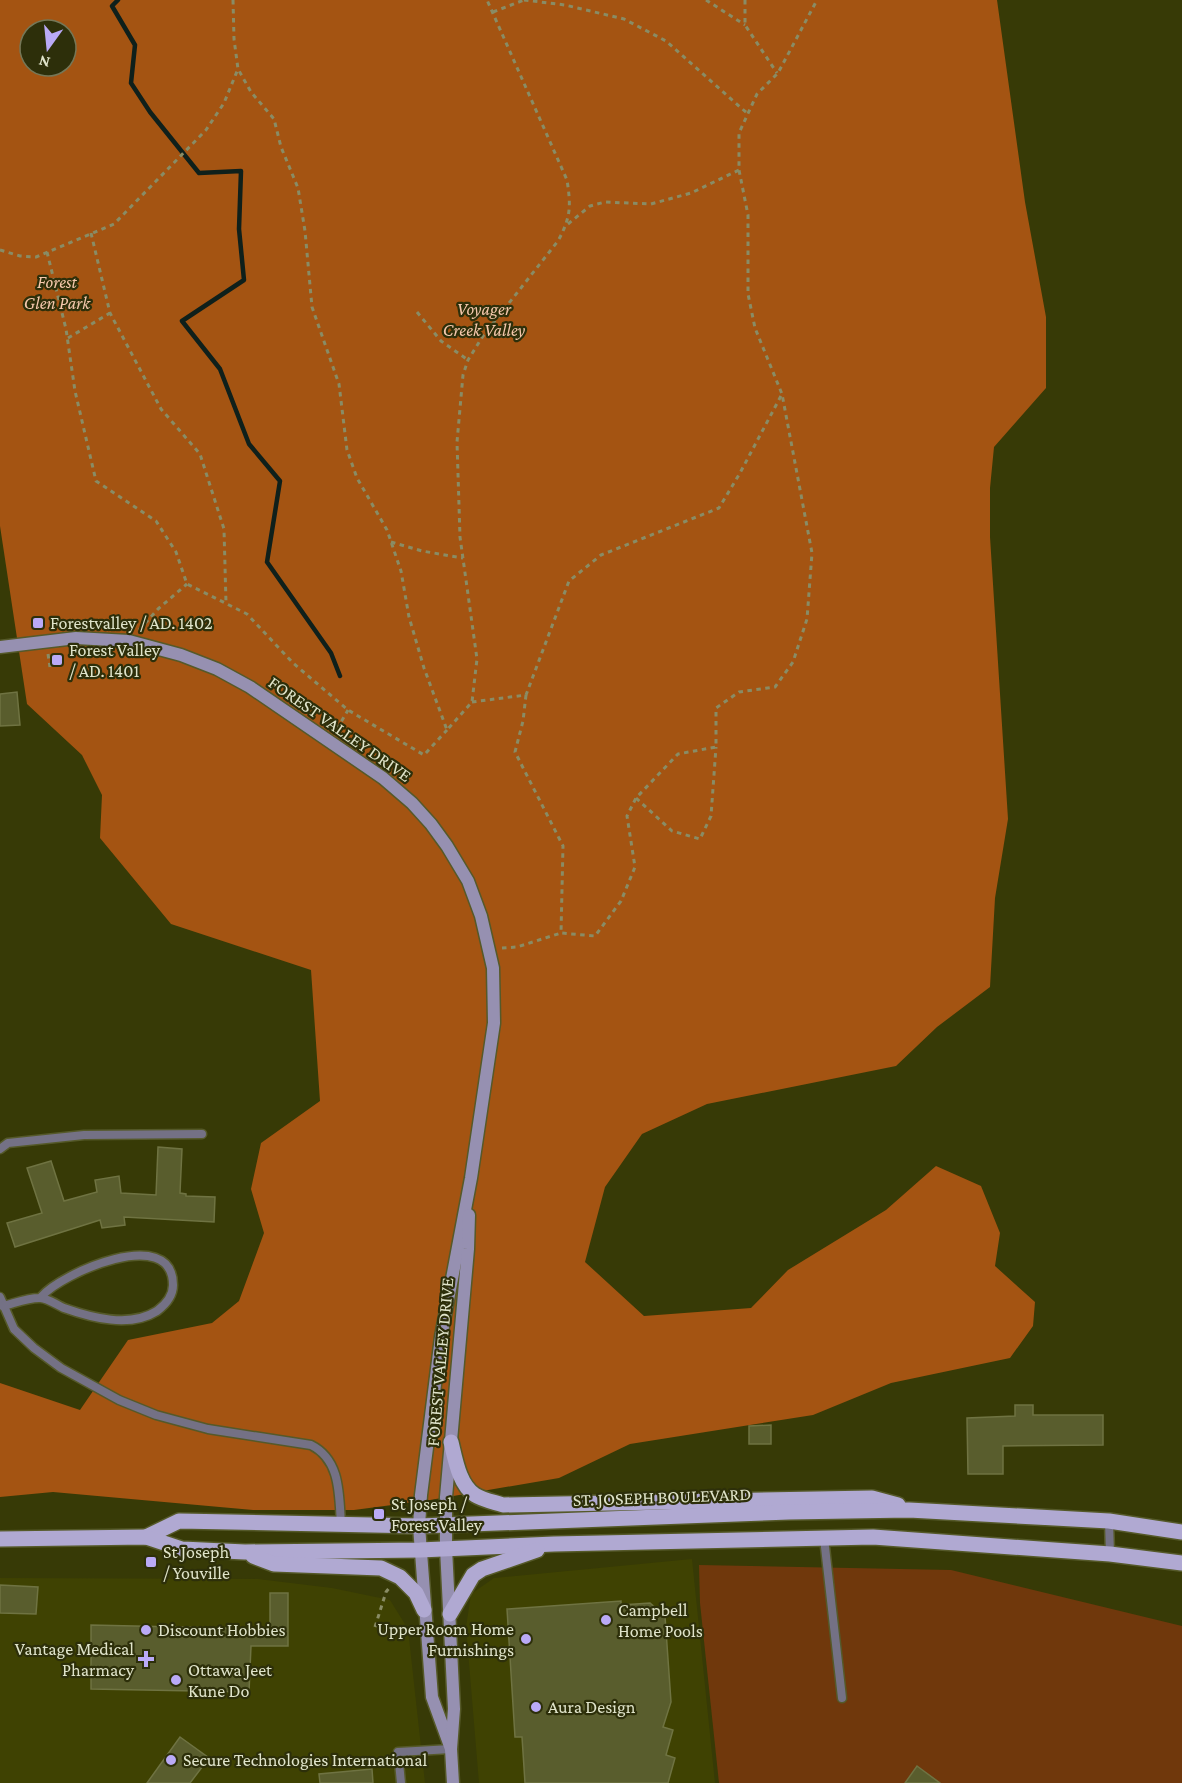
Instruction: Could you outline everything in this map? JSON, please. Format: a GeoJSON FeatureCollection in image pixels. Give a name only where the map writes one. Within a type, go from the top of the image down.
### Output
{"type":"FeatureCollection","features":[{"type":"Feature","properties":{"kind":"main road"},"geometry":{"type":"LineString","coordinates":[[451,1442],[458,1468],[467,1487],[473,1494],[503,1505],[872,1498],[909,1510]]}},
{"type":"Feature","properties":{"kind":"main road","name":"ST. JOSEPH BOULEVARD"},"geometry":{"type":"LineString","coordinates":[[146,1537],[179,1521],[419,1526],[789,1512],[909,1510],[1109,1521],[1182,1532]]}},
{"type":"Feature","properties":{"kind":"main road","name":"ST. JOSEPH BOULEVARD"},"geometry":{"type":"LineString","coordinates":[[0,1539],[146,1537],[182,1549],[245,1552],[420,1550],[554,1544],[873,1537],[1110,1554],[1182,1563]]}},
{"type":"Feature","properties":{"kind":"main road"},"geometry":{"type":"LineString","coordinates":[[450,1614],[473,1575],[482,1569],[554,1544]]}},
{"type":"Feature","properties":{"kind":"main road"},"geometry":{"type":"LineString","coordinates":[[245,1552],[274,1564],[381,1568],[400,1577],[416,1593],[424,1610]]}},
{"type":"Feature","properties":{"kind":"street","name":"FOREST VALLEY DRIVE"},"geometry":{"type":"LineString","coordinates":[[0,647],[76,638],[129,641],[181,654],[217,669],[250,687],[383,778],[412,803],[430,824],[447,846],[468,881],[481,915],[489,950],[494,986],[494,1023],[471,1178],[441,1337],[419,1526],[432,1696],[451,1749]]}},
{"type":"Feature","properties":{"kind":"street","name":"FOREST VALLEY DRIVE"},"geometry":{"type":"LineString","coordinates":[[451,1749],[454,1708],[446,1524],[468,1249],[471,1178]]}},
{"type":"Feature","properties":{"kind":"street"},"geometry":{"type":"LineString","coordinates":[[451,1749],[453,1783]]}},
{"type":"Feature","properties":{"kind":"lane"},"geometry":{"type":"LineString","coordinates":[[0,1149],[8,1143],[84,1135],[202,1134]]}},
{"type":"Feature","properties":{"kind":"lane"},"geometry":{"type":"LineString","coordinates":[[41,1297],[48,1288],[76,1273],[114,1259],[143,1255],[165,1265],[171,1273],[173,1286],[171,1296],[163,1307],[146,1316],[125,1320],[87,1315],[41,1297],[2,1302],[14,1329],[34,1348],[61,1368],[119,1400],[156,1415],[208,1429],[311,1445],[322,1451],[329,1458],[336,1478],[341,1525]]}},
{"type":"Feature","properties":{"kind":"lane"},"geometry":{"type":"LineString","coordinates":[[1109,1521],[1110,1554]]}},
{"type":"Feature","properties":{"kind":"lane"},"geometry":{"type":"LineString","coordinates":[[824,1538],[842,1698]]}},
{"type":"Feature","properties":{"kind":"lane"},"geometry":{"type":"LineString","coordinates":[[401,1783],[398,1752],[451,1749]]}},
{"type":"Feature","properties":{"kind":"path"},"geometry":{"type":"LineString","coordinates":[[233,0],[234,39],[238,69],[251,92],[274,119],[281,147],[298,188],[305,231],[312,307],[339,384],[347,450],[357,478],[387,530],[401,571],[409,616],[424,668],[447,730]]}},
{"type":"Feature","properties":{"kind":"path"},"geometry":{"type":"LineString","coordinates":[[47,252],[68,338],[75,391],[96,481],[156,521],[176,552],[187,584],[247,614],[293,663],[348,710],[424,755],[472,702],[477,659],[460,537],[457,442],[463,375],[468,360],[483,336],[558,241],[567,225],[571,207],[567,180],[487,0]]}},
{"type":"Feature","properties":{"kind":"path"},"geometry":{"type":"LineString","coordinates":[[493,12],[524,0],[565,5],[624,19],[666,40],[748,114]]}},
{"type":"Feature","properties":{"kind":"path"},"geometry":{"type":"LineString","coordinates":[[706,0],[746,25],[778,73]]}},
{"type":"Feature","properties":{"kind":"path"},"geometry":{"type":"LineString","coordinates":[[745,0],[746,25]]}},
{"type":"Feature","properties":{"kind":"path"},"geometry":{"type":"LineString","coordinates":[[636,798],[672,831],[700,839],[711,816],[716,747],[716,708],[739,692],[775,687],[793,662],[807,618],[812,553],[782,394],[754,328],[748,294],[748,215],[739,170],[739,133],[757,94],[778,73],[817,1]]}},
{"type":"Feature","properties":{"kind":"path"},"geometry":{"type":"LineString","coordinates":[[0,250],[20,256],[36,257],[114,224],[206,130],[224,103],[238,69]]}},
{"type":"Feature","properties":{"kind":"path"},"geometry":{"type":"LineString","coordinates":[[567,225],[590,206],[605,202],[651,204],[691,194],[739,170]]}},
{"type":"Feature","properties":{"kind":"path"},"geometry":{"type":"LineString","coordinates":[[91,234],[110,313],[161,409],[200,454],[224,529],[226,603]]}},
{"type":"Feature","properties":{"kind":"path"},"geometry":{"type":"LineString","coordinates":[[417,312],[441,341],[468,360]]}},
{"type":"Feature","properties":{"kind":"path"},"geometry":{"type":"LineString","coordinates":[[68,338],[110,313]]}},
{"type":"Feature","properties":{"kind":"path"},"geometry":{"type":"LineString","coordinates":[[561,933],[563,846],[515,752],[526,695],[569,581],[601,555],[719,508],[782,394]]}},
{"type":"Feature","properties":{"kind":"path"},"geometry":{"type":"LineString","coordinates":[[391,542],[422,551],[463,558]]}},
{"type":"Feature","properties":{"kind":"path"},"geometry":{"type":"LineString","coordinates":[[129,641],[158,609],[187,584]]}},
{"type":"Feature","properties":{"kind":"path"},"geometry":{"type":"LineString","coordinates":[[472,702],[526,695]]}},
{"type":"Feature","properties":{"kind":"path"},"geometry":{"type":"LineString","coordinates":[[330,740],[348,710]]}},
{"type":"Feature","properties":{"kind":"path"},"geometry":{"type":"LineString","coordinates":[[489,950],[517,947],[561,933],[595,936],[621,901],[635,867],[627,816],[636,798],[678,754],[716,747]]}},
{"type":"Feature","properties":{"kind":"path"},"geometry":{"type":"LineString","coordinates":[[375,1627],[386,1592],[394,1583]]}},
{"type":"Feature","properties":{"kind":"shaded area"},"geometry":{"type":"Polygon","coordinates":[[[692,1559],[715,1783],[479,1783],[466,1627],[471,1594],[494,1578],[692,1559]]]}},
{"type":"Feature","properties":{"kind":"shaded area"},"geometry":{"type":"Polygon","coordinates":[[[699,1565],[951,1570],[1182,1626],[1182,1783],[719,1783],[700,1603],[699,1565]]]}},
{"type":"Feature","properties":{"kind":"shaded area"},"geometry":{"type":"Polygon","coordinates":[[[0,1578],[258,1579],[332,1588],[390,1600],[408,1629],[425,1783],[0,1783],[0,1578]]]}},
{"type":"Feature","properties":{"kind":"green space"},"geometry":{"type":"Polygon","coordinates":[[[0,0],[997,0],[1025,202],[1046,317],[1046,388],[994,447],[990,488],[990,537],[1008,819],[995,898],[990,987],[937,1027],[896,1066],[707,1104],[642,1134],[605,1187],[585,1262],[644,1316],[751,1308],[788,1270],[886,1210],[936,1166],[981,1186],[1000,1233],[995,1266],[1035,1302],[1033,1326],[1010,1358],[891,1383],[813,1415],[630,1444],[559,1478],[430,1500],[354,1510],[253,1510],[53,1492],[0,1497],[0,1383],[80,1410],[128,1340],[212,1323],[239,1301],[264,1233],[251,1189],[261,1143],[320,1101],[311,970],[171,924],[100,838],[102,795],[82,755],[27,704],[0,526],[0,0]]]}},
{"type":"Feature","properties":{"kind":"building"},"geometry":{"type":"Polygon","coordinates":[[[17,692],[20,725],[0,726],[0,694],[17,692]]]}},
{"type":"Feature","properties":{"kind":"building"},"geometry":{"type":"Polygon","coordinates":[[[158,1147],[182,1149],[180,1193],[186,1196],[215,1197],[214,1222],[124,1217],[125,1225],[102,1228],[100,1220],[15,1247],[7,1223],[42,1213],[27,1168],[51,1161],[64,1201],[97,1192],[95,1180],[119,1176],[121,1193],[156,1195],[158,1147]]]}},
{"type":"Feature","properties":{"kind":"building"},"geometry":{"type":"Polygon","coordinates":[[[1015,1405],[1033,1405],[1033,1415],[1103,1415],[1103,1445],[1003,1446],[1003,1474],[968,1474],[967,1418],[1015,1416],[1015,1405]]]}},
{"type":"Feature","properties":{"kind":"building"},"geometry":{"type":"Polygon","coordinates":[[[771,1425],[771,1444],[749,1444],[749,1426],[771,1425]]]}},
{"type":"Feature","properties":{"kind":"building"},"geometry":{"type":"Polygon","coordinates":[[[0,1585],[38,1587],[36,1614],[0,1613],[0,1585]]]}},
{"type":"Feature","properties":{"kind":"building"},"geometry":{"type":"Polygon","coordinates":[[[270,1593],[288,1593],[288,1646],[251,1646],[249,1692],[91,1689],[91,1625],[270,1629],[270,1593]]]}},
{"type":"Feature","properties":{"kind":"building"},"geometry":{"type":"Polygon","coordinates":[[[621,1601],[621,1605],[650,1603],[665,1616],[671,1702],[663,1727],[673,1730],[666,1755],[675,1758],[668,1783],[525,1783],[522,1737],[515,1737],[507,1609],[621,1601]]]}},
{"type":"Feature","properties":{"kind":"building"},"geometry":{"type":"Polygon","coordinates":[[[180,1737],[209,1758],[190,1783],[147,1783],[180,1737]]]}},
{"type":"Feature","properties":{"kind":"building"},"geometry":{"type":"Polygon","coordinates":[[[917,1766],[940,1783],[905,1783],[917,1766]]]}},
{"type":"Feature","properties":{"kind":"building"},"geometry":{"type":"Polygon","coordinates":[[[372,1769],[373,1783],[320,1783],[319,1774],[372,1769]]]}},
{"type":"Feature","properties":{"kind":"waterway"},"geometry":{"type":"LineString","coordinates":[[118,0],[112,6],[135,45],[131,83],[150,112],[199,173],[241,171],[239,229],[244,280],[182,321],[220,369],[249,444],[280,481],[267,562],[331,653],[340,676]]}},
{"type":"Feature","properties":{"kind":"place","name":"Forestvalley / AD. 1402"},"geometry":{"type":"Point","coordinates":[38,623]}},
{"type":"Feature","properties":{"kind":"place","name":"Forest Valley / AD. 1401"},"geometry":{"type":"Point","coordinates":[57,660]}},
{"type":"Feature","properties":{"kind":"place","name":"St Joseph / Forest Valley"},"geometry":{"type":"Point","coordinates":[379,1514]}},
{"type":"Feature","properties":{"kind":"place","name":"St Joseph / Youville"},"geometry":{"type":"Point","coordinates":[151,1562]}},
{"type":"Feature","properties":{"kind":"place","name":"Campbell Home Pools"},"geometry":{"type":"Point","coordinates":[606,1620]}},
{"type":"Feature","properties":{"kind":"place","name":"Discount Hobbies"},"geometry":{"type":"Point","coordinates":[146,1630]}},
{"type":"Feature","properties":{"kind":"place","name":"Upper Room Home Furnishings"},"geometry":{"type":"Point","coordinates":[526,1639]}},
{"type":"Feature","properties":{"kind":"place","name":"Vantage Medical Pharmacy"},"geometry":{"type":"Point","coordinates":[146,1659]}},
{"type":"Feature","properties":{"kind":"place","name":"Ottawa Jeet Kune Do"},"geometry":{"type":"Point","coordinates":[176,1680]}},
{"type":"Feature","properties":{"kind":"place","name":"Aura Design"},"geometry":{"type":"Point","coordinates":[536,1707]}},
{"type":"Feature","properties":{"kind":"place","name":"Secure Technologies International"},"geometry":{"type":"Point","coordinates":[171,1760]}},
{"type":"Feature","properties":{"kind":"park label","name":"Forest Glen Park"},"geometry":{"type":"Point","coordinates":[57,292]}},
{"type":"Feature","properties":{"kind":"park label","name":"Voyager Creek Valley"},"geometry":{"type":"Point","coordinates":[484,319]}}]}
